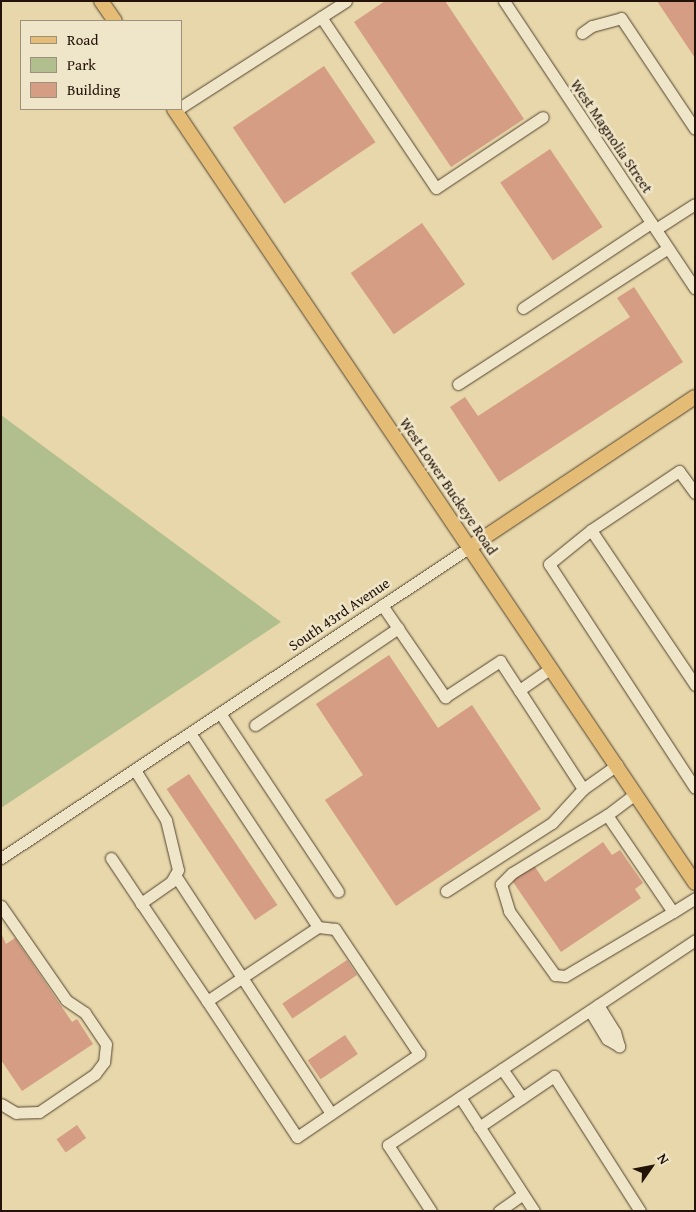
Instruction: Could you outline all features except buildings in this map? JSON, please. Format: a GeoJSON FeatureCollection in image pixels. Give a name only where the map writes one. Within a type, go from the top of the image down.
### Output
{"type":"FeatureCollection","features":[{"type":"Feature","properties":{"kind":"main road"},"geometry":{"type":"LineString","coordinates":[[101,1],[114,20]]}},
{"type":"Feature","properties":{"kind":"main road","name":"West Lower Buckeye Road"},"geometry":{"type":"LineString","coordinates":[[178,110],[695,883]]}},
{"type":"Feature","properties":{"kind":"main road","name":"South 43rd Avenue"},"geometry":{"type":"LineString","coordinates":[[470,547],[695,398]]}},
{"type":"Feature","properties":{"kind":"street"},"geometry":{"type":"LineString","coordinates":[[182,106],[346,1]]}},
{"type":"Feature","properties":{"kind":"street","name":"West Magnolia Street"},"geometry":{"type":"LineString","coordinates":[[504,1],[695,288]]}},
{"type":"Feature","properties":{"kind":"street"},"geometry":{"type":"LineString","coordinates":[[320,18],[436,188],[543,117]]}},
{"type":"Feature","properties":{"kind":"street"},"geometry":{"type":"LineString","coordinates":[[582,34],[592,26],[621,18],[695,129]]}},
{"type":"Feature","properties":{"kind":"street"},"geometry":{"type":"LineString","coordinates":[[523,308],[654,226],[695,204]]}},
{"type":"Feature","properties":{"kind":"street"},"geometry":{"type":"LineString","coordinates":[[458,384],[668,248]]}},
{"type":"Feature","properties":{"kind":"street"},"geometry":{"type":"LineString","coordinates":[[695,493],[679,471],[591,530],[549,564],[695,788]]}},
{"type":"Feature","properties":{"kind":"street"},"geometry":{"type":"LineString","coordinates":[[591,530],[695,685]]}},
{"type":"Feature","properties":{"kind":"street","name":"South 43rd Avenue"},"geometry":{"type":"LineString","coordinates":[[1,858],[470,547]]}},
{"type":"Feature","properties":{"kind":"street"},"geometry":{"type":"LineString","coordinates":[[382,605],[445,697],[500,661],[583,789]]}},
{"type":"Feature","properties":{"kind":"street"},"geometry":{"type":"LineString","coordinates":[[255,725],[398,628]]}},
{"type":"Feature","properties":{"kind":"street"},"geometry":{"type":"LineString","coordinates":[[519,690],[551,668]]}},
{"type":"Feature","properties":{"kind":"street"},"geometry":{"type":"LineString","coordinates":[[220,713],[338,892]]}},
{"type":"Feature","properties":{"kind":"street"},"geometry":{"type":"LineString","coordinates":[[190,733],[318,927]]}},
{"type":"Feature","properties":{"kind":"street"},"geometry":{"type":"LineString","coordinates":[[446,891],[552,823],[583,789],[617,766]]}},
{"type":"Feature","properties":{"kind":"street"},"geometry":{"type":"LineString","coordinates":[[134,770],[166,820],[175,849],[178,870],[171,882],[141,903]]}},
{"type":"Feature","properties":{"kind":"street"},"geometry":{"type":"LineString","coordinates":[[635,794],[607,815],[512,873],[501,884],[509,912],[555,975],[565,976],[579,971],[695,898]]}},
{"type":"Feature","properties":{"kind":"street"},"geometry":{"type":"LineString","coordinates":[[607,815],[673,912]]}},
{"type":"Feature","properties":{"kind":"street"},"geometry":{"type":"LineString","coordinates":[[111,858],[141,903],[207,1002],[297,1137],[419,1054],[335,928],[318,927],[207,1002]]}},
{"type":"Feature","properties":{"kind":"street"},"geometry":{"type":"LineString","coordinates":[[175,875],[331,1113]]}},
{"type":"Feature","properties":{"kind":"street"},"geometry":{"type":"LineString","coordinates":[[1,906],[66,1000],[85,1014],[106,1044],[104,1062],[95,1074],[39,1112],[16,1113],[1,1104]]}},
{"type":"Feature","properties":{"kind":"street"},"geometry":{"type":"LineString","coordinates":[[431,1211],[388,1145],[695,940]]}},
{"type":"Feature","properties":{"kind":"street"},"geometry":{"type":"LineString","coordinates":[[502,1069],[522,1098]]}},
{"type":"Feature","properties":{"kind":"street"},"geometry":{"type":"LineString","coordinates":[[479,1126],[554,1076],[640,1211]]}},
{"type":"Feature","properties":{"kind":"street"},"geometry":{"type":"LineString","coordinates":[[460,1097],[534,1211]]}},
{"type":"Feature","properties":{"kind":"street"},"geometry":{"type":"LineString","coordinates":[[498,1211],[523,1194]]}},
{"type":"Feature","properties":{"kind":"green space"},"geometry":{"type":"Polygon","coordinates":[[[1,415],[281,622],[1,808],[1,415]]]}}]}
